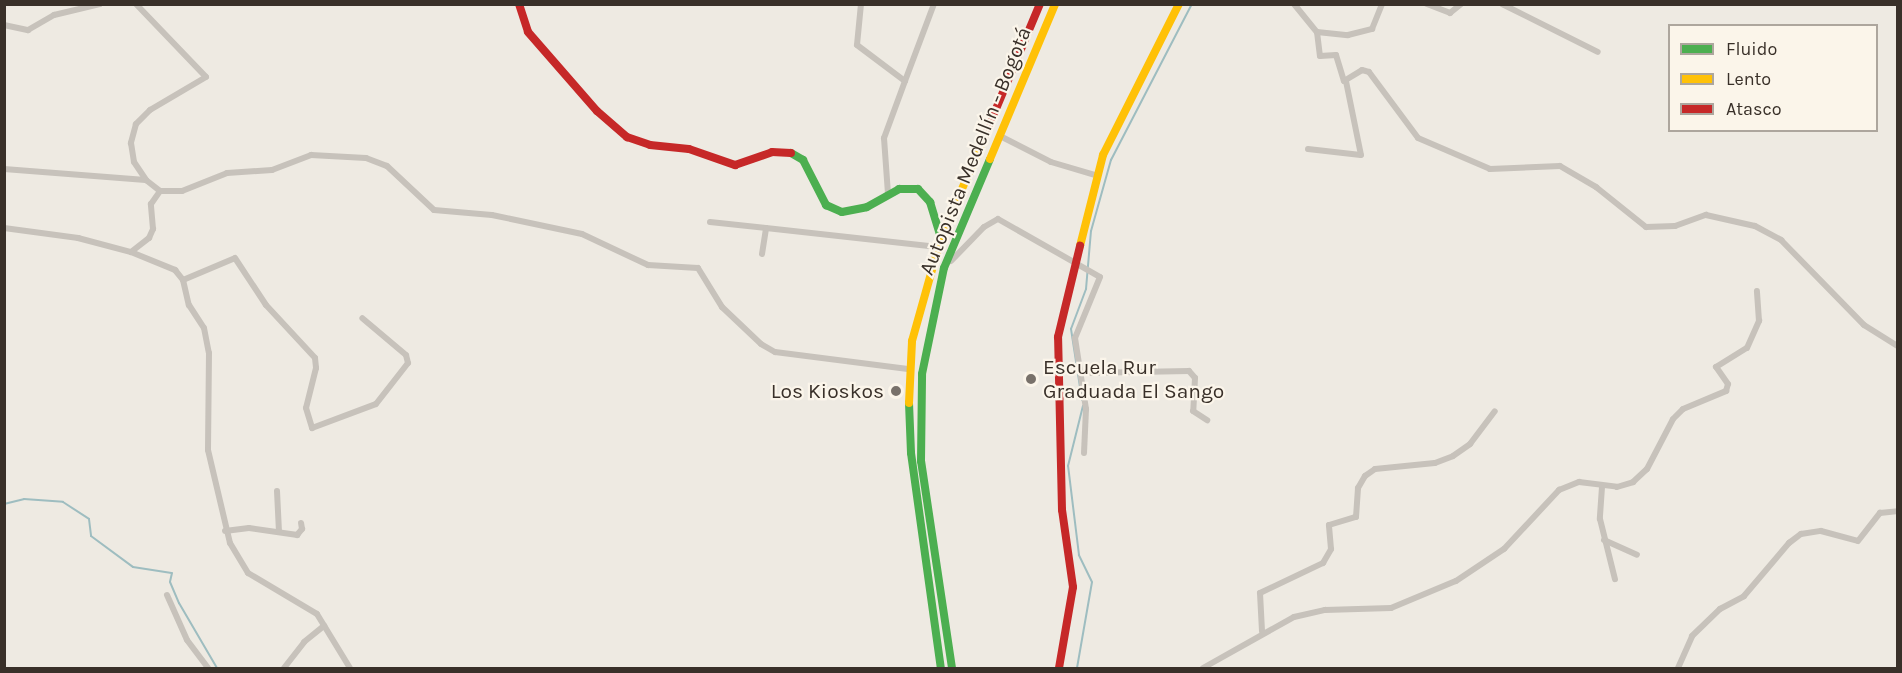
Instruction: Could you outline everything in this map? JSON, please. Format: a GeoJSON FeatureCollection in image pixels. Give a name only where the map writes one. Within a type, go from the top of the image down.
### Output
{"type":"FeatureCollection","features":[{"type":"Feature","properties":{"kind":"main road"},"geometry":{"type":"LineString","coordinates":[[519,4],[528,32],[597,111],[627,137],[650,145],[689,148],[735,165],[772,152],[792,153],[803,160],[826,205],[842,212],[867,207],[907,186],[922,192],[933,210],[941,238]]}},
{"type":"Feature","properties":{"kind":"main road","name":"Autopista Medellín - Bogotá"},"geometry":{"type":"LineString","coordinates":[[940,669],[911,453],[908,369],[917,315],[941,238],[1040,4]]}},
{"type":"Feature","properties":{"kind":"main road","name":"Autopista Medellín - Bogotá"},"geometry":{"type":"LineString","coordinates":[[952,669],[921,461],[920,409],[929,326],[944,268],[1055,4]]}},
{"type":"Feature","properties":{"kind":"main road"},"geometry":{"type":"LineString","coordinates":[[1059,669],[1073,587],[1062,510],[1057,345],[1110,136],[1179,4]]}},
{"type":"Feature","properties":{"kind":"street"},"geometry":{"type":"LineString","coordinates":[[4,25],[28,30],[54,15],[100,4]]}},
{"type":"Feature","properties":{"kind":"street"},"geometry":{"type":"LineString","coordinates":[[861,4],[857,45],[905,81]]}},
{"type":"Feature","properties":{"kind":"street"},"geometry":{"type":"LineString","coordinates":[[888,194],[884,138],[934,4]]}},
{"type":"Feature","properties":{"kind":"street"},"geometry":{"type":"LineString","coordinates":[[1294,4],[1317,32],[1320,56],[1336,55],[1346,81],[1360,154],[1308,149]]}},
{"type":"Feature","properties":{"kind":"street"},"geometry":{"type":"LineString","coordinates":[[1317,32],[1348,35],[1372,29],[1382,4]]}},
{"type":"Feature","properties":{"kind":"street"},"geometry":{"type":"LineString","coordinates":[[1427,4],[1450,13],[1461,4]]}},
{"type":"Feature","properties":{"kind":"street"},"geometry":{"type":"LineString","coordinates":[[1502,4],[1598,52]]}},
{"type":"Feature","properties":{"kind":"street"},"geometry":{"type":"LineString","coordinates":[[136,5],[206,77],[150,110],[136,124],[132,153],[146,180],[160,190],[182,190],[227,173],[272,170],[311,155],[366,158],[387,166],[434,210],[492,215],[582,234],[648,265],[698,268],[722,307],[761,344],[775,352],[908,369]]}},
{"type":"Feature","properties":{"kind":"street"},"geometry":{"type":"LineString","coordinates":[[1346,81],[1362,70],[1369,72],[1418,138],[1490,169],[1560,166],[1596,187],[1646,227],[1675,226],[1706,215],[1755,226],[1781,240],[1864,325],[1898,346]]}},
{"type":"Feature","properties":{"kind":"street"},"geometry":{"type":"LineString","coordinates":[[1000,136],[1051,162],[1098,176]]}},
{"type":"Feature","properties":{"kind":"street"},"geometry":{"type":"LineString","coordinates":[[4,169],[146,180]]}},
{"type":"Feature","properties":{"kind":"street"},"geometry":{"type":"LineString","coordinates":[[131,252],[149,238],[153,229],[151,204],[160,190]]}},
{"type":"Feature","properties":{"kind":"street"},"geometry":{"type":"LineString","coordinates":[[944,268],[984,227],[998,219],[1100,277],[1075,338],[1086,408],[1084,453]]}},
{"type":"Feature","properties":{"kind":"street"},"geometry":{"type":"LineString","coordinates":[[710,222],[938,247]]}},
{"type":"Feature","properties":{"kind":"street"},"geometry":{"type":"LineString","coordinates":[[4,228],[78,238],[131,252],[164,263],[183,280],[189,305],[204,328],[208,344],[208,450],[225,531],[248,573],[310,609],[324,626],[350,669]]}},
{"type":"Feature","properties":{"kind":"street"},"geometry":{"type":"LineString","coordinates":[[762,254],[766,228]]}},
{"type":"Feature","properties":{"kind":"street"},"geometry":{"type":"LineString","coordinates":[[183,280],[235,258],[266,305],[315,358],[316,368],[306,408],[312,428],[376,404],[408,363],[406,355],[362,318]]}},
{"type":"Feature","properties":{"kind":"street"},"geometry":{"type":"LineString","coordinates":[[1203,669],[1262,631],[1294,617],[1325,610],[1391,608],[1421,597],[1478,569],[1504,549],[1559,490],[1579,482],[1602,487],[1633,482],[1647,469],[1674,419],[1683,409],[1726,391],[1728,384],[1716,367],[1747,348],[1759,321],[1757,291]]}},
{"type":"Feature","properties":{"kind":"street"},"geometry":{"type":"LineString","coordinates":[[1082,373],[1192,371],[1196,393],[1193,411],[1207,420]]}},
{"type":"Feature","properties":{"kind":"street"},"geometry":{"type":"LineString","coordinates":[[1262,631],[1260,593],[1323,563],[1331,549],[1329,525],[1356,517],[1358,488],[1365,476],[1375,469],[1435,463],[1453,456],[1470,444],[1495,411]]}},
{"type":"Feature","properties":{"kind":"street"},"geometry":{"type":"LineString","coordinates":[[1602,487],[1600,519],[1615,579]]}},
{"type":"Feature","properties":{"kind":"street"},"geometry":{"type":"LineString","coordinates":[[277,490],[279,532]]}},
{"type":"Feature","properties":{"kind":"street"},"geometry":{"type":"LineString","coordinates":[[1678,669],[1692,636],[1720,609],[1744,596],[1789,543],[1801,534],[1821,531],[1858,541],[1880,513],[1898,511]]}},
{"type":"Feature","properties":{"kind":"street"},"geometry":{"type":"LineString","coordinates":[[225,531],[249,528],[300,534],[301,523]]}},
{"type":"Feature","properties":{"kind":"street"},"geometry":{"type":"LineString","coordinates":[[1605,540],[1638,555]]}},
{"type":"Feature","properties":{"kind":"street"},"geometry":{"type":"LineString","coordinates":[[167,595],[187,640],[208,669]]}},
{"type":"Feature","properties":{"kind":"street"},"geometry":{"type":"LineString","coordinates":[[284,669],[304,642],[324,626]]}},
{"type":"Feature","properties":{"kind":"waterway"},"geometry":{"type":"LineString","coordinates":[[1082,400],[1071,329],[1086,289],[1091,231],[1111,160],[1192,4]]}},
{"type":"Feature","properties":{"kind":"waterway"},"geometry":{"type":"LineString","coordinates":[[1077,668],[1092,582],[1079,555],[1068,466],[1083,406]]}},
{"type":"Feature","properties":{"kind":"waterway"},"geometry":{"type":"LineString","coordinates":[[4,504],[24,499],[63,502],[89,519],[91,536],[133,567],[172,573],[170,582],[179,603],[217,668]]}},
{"type":"Feature","properties":{"kind":"traffic: fast"},"geometry":{"type":"LineString","coordinates":[[791,153],[803,160],[826,205],[842,212],[867,207],[899,189],[918,189],[930,202],[941,238]]}},
{"type":"Feature","properties":{"kind":"traffic: fast"},"geometry":{"type":"LineString","coordinates":[[952,668],[921,461],[922,374],[944,268],[990,159]]}},
{"type":"Feature","properties":{"kind":"traffic: fast"},"geometry":{"type":"LineString","coordinates":[[909,403],[911,453],[941,668]]}},
{"type":"Feature","properties":{"kind":"traffic: slow"},"geometry":{"type":"LineString","coordinates":[[990,159],[1055,4]]}},
{"type":"Feature","properties":{"kind":"traffic: slow"},"geometry":{"type":"LineString","coordinates":[[1080,246],[1103,155],[1179,4]]}},
{"type":"Feature","properties":{"kind":"traffic: slow"},"geometry":{"type":"LineString","coordinates":[[909,403],[912,341],[941,238],[983,140]]}},
{"type":"Feature","properties":{"kind":"traffic: jam"},"geometry":{"type":"LineString","coordinates":[[519,4],[528,32],[597,111],[627,137],[650,145],[689,149],[735,165],[772,152],[791,153]]}},
{"type":"Feature","properties":{"kind":"traffic: jam"},"geometry":{"type":"LineString","coordinates":[[983,140],[1040,4]]}},
{"type":"Feature","properties":{"kind":"traffic: jam"},"geometry":{"type":"LineString","coordinates":[[1059,668],[1073,587],[1062,510],[1058,337],[1080,246]]}},
{"type":"Feature","properties":{"kind":"place","name":"Escuela Rur Graduada El Sango"},"geometry":{"type":"Point","coordinates":[1031,379]}},
{"type":"Feature","properties":{"kind":"place","name":"Los Kioskos"},"geometry":{"type":"Point","coordinates":[896,391]}}]}
